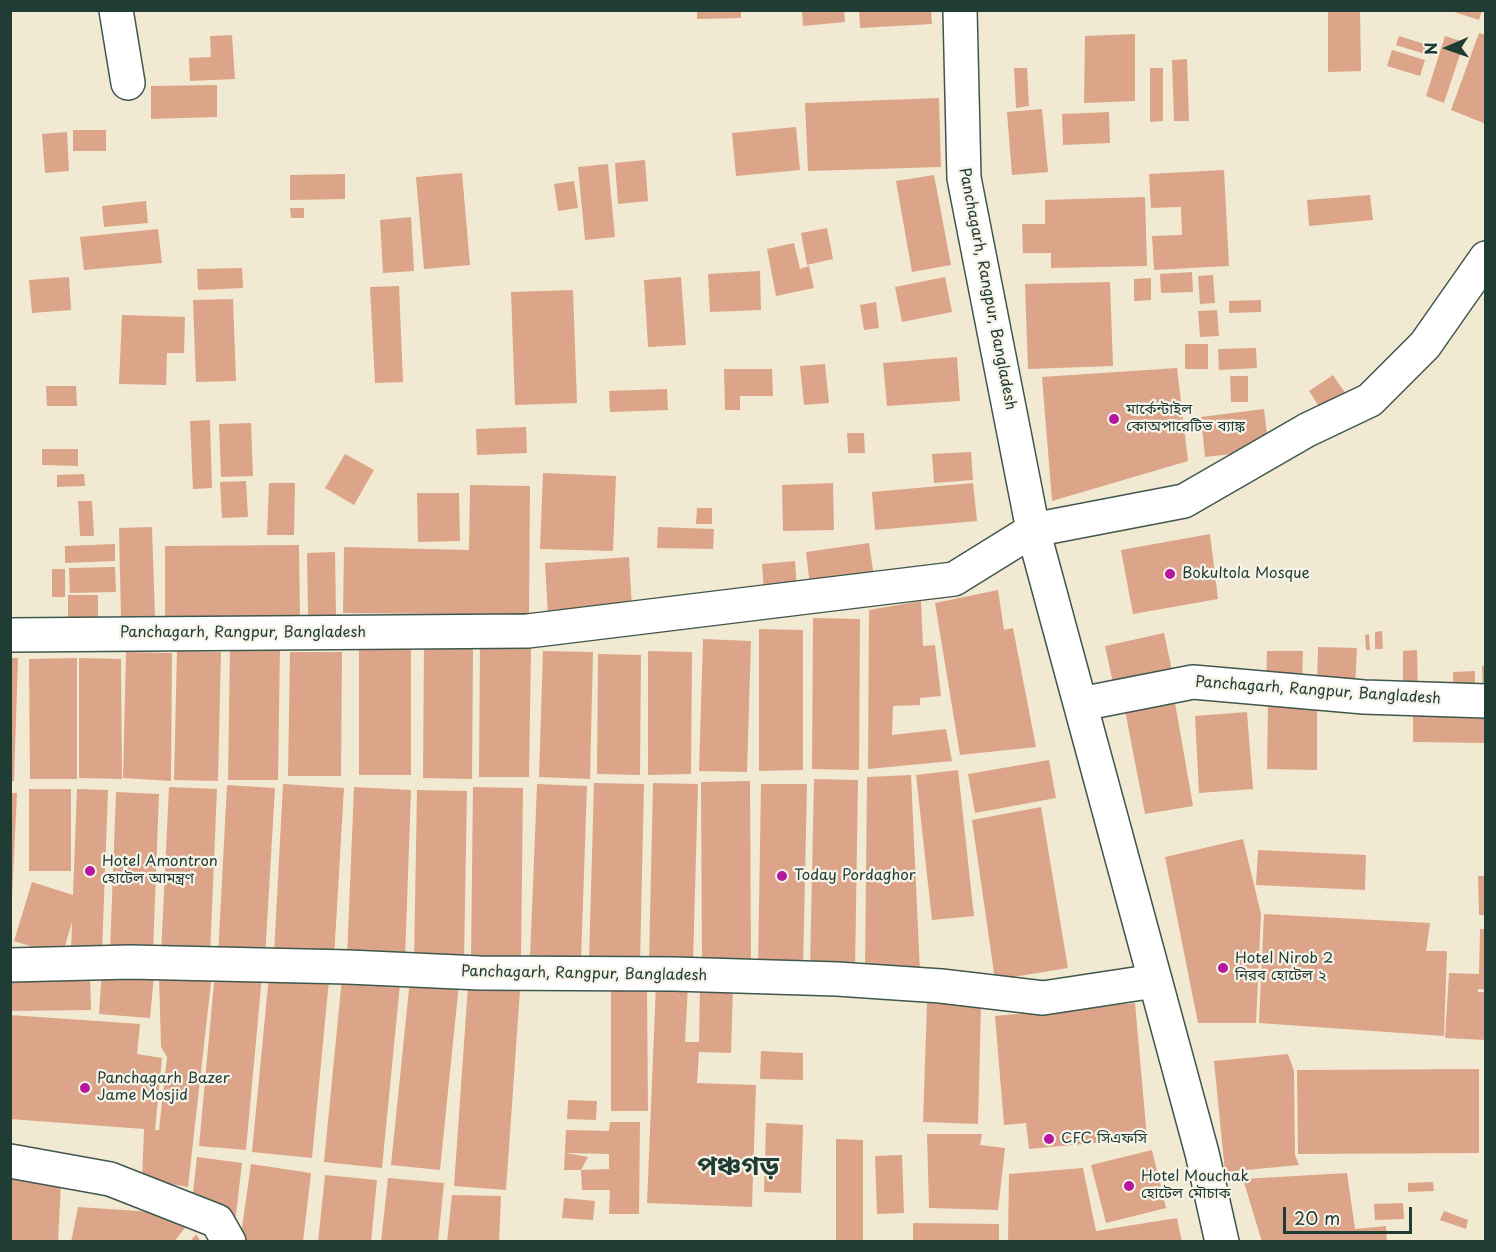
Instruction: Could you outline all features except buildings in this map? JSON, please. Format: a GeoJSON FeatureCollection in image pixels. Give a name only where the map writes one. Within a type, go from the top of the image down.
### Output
{"type":"FeatureCollection","features":[{"type":"Feature","properties":{"kind":"street"},"geometry":{"type":"LineString","coordinates":[[116,10],[128,83]]}},
{"type":"Feature","properties":{"kind":"street","name":"Panchagarh, Rangpur, Bangladesh"},"geometry":{"type":"LineString","coordinates":[[960,10],[964,178],[1033,530],[1202,1153],[1222,1242]]}},
{"type":"Feature","properties":{"kind":"street","name":"Panchagarh, Rangpur, Bangladesh"},"geometry":{"type":"LineString","coordinates":[[10,635],[528,631],[954,579],[1033,530],[1184,501],[1306,430],[1370,400],[1425,345],[1485,258]]}},
{"type":"Feature","properties":{"kind":"street","name":"Panchagarh, Rangpur, Bangladesh"},"geometry":{"type":"LineString","coordinates":[[1081,704],[1193,682],[1364,697],[1485,701]]}},
{"type":"Feature","properties":{"kind":"street","name":"Panchagarh, Rangpur, Bangladesh"},"geometry":{"type":"LineString","coordinates":[[10,965],[141,963],[348,967],[480,973],[674,974],[941,986],[1042,998],[1155,981]]}},
{"type":"Feature","properties":{"kind":"street"},"geometry":{"type":"LineString","coordinates":[[10,1161],[110,1179],[217,1221],[229,1242]]}},
{"type":"Feature","properties":{"kind":"place","name":"মার্কেন্টাইল কোঅপারেটিভ ব্যাঙ্ক"},"geometry":{"type":"Point","coordinates":[1114,419]}},
{"type":"Feature","properties":{"kind":"place","name":"Bokultola Mosque"},"geometry":{"type":"Point","coordinates":[1170,574]}},
{"type":"Feature","properties":{"kind":"place","name":"Hotel Amontron হোটেল আমন্ত্রণ"},"geometry":{"type":"Point","coordinates":[90,871]}},
{"type":"Feature","properties":{"kind":"place","name":"Today Pordaghor"},"geometry":{"type":"Point","coordinates":[782,876]}},
{"type":"Feature","properties":{"kind":"place","name":"Hotel Nirob 2 নিরব হোটেল ২"},"geometry":{"type":"Point","coordinates":[1223,968]}},
{"type":"Feature","properties":{"kind":"place","name":"Panchagarh Bazer Jame Mosjid"},"geometry":{"type":"Point","coordinates":[85,1088]}},
{"type":"Feature","properties":{"kind":"place","name":"CFC সিএফসি"},"geometry":{"type":"Point","coordinates":[1049,1139]}},
{"type":"Feature","properties":{"kind":"place","name":"Hotel Mouchak হোটেল মৌচাক"},"geometry":{"type":"Point","coordinates":[1129,1186]}},
{"type":"Feature","properties":{"kind":"district","name":"পঞ্চগড়"},"geometry":{"type":"Point","coordinates":[738,1168]}}]}
